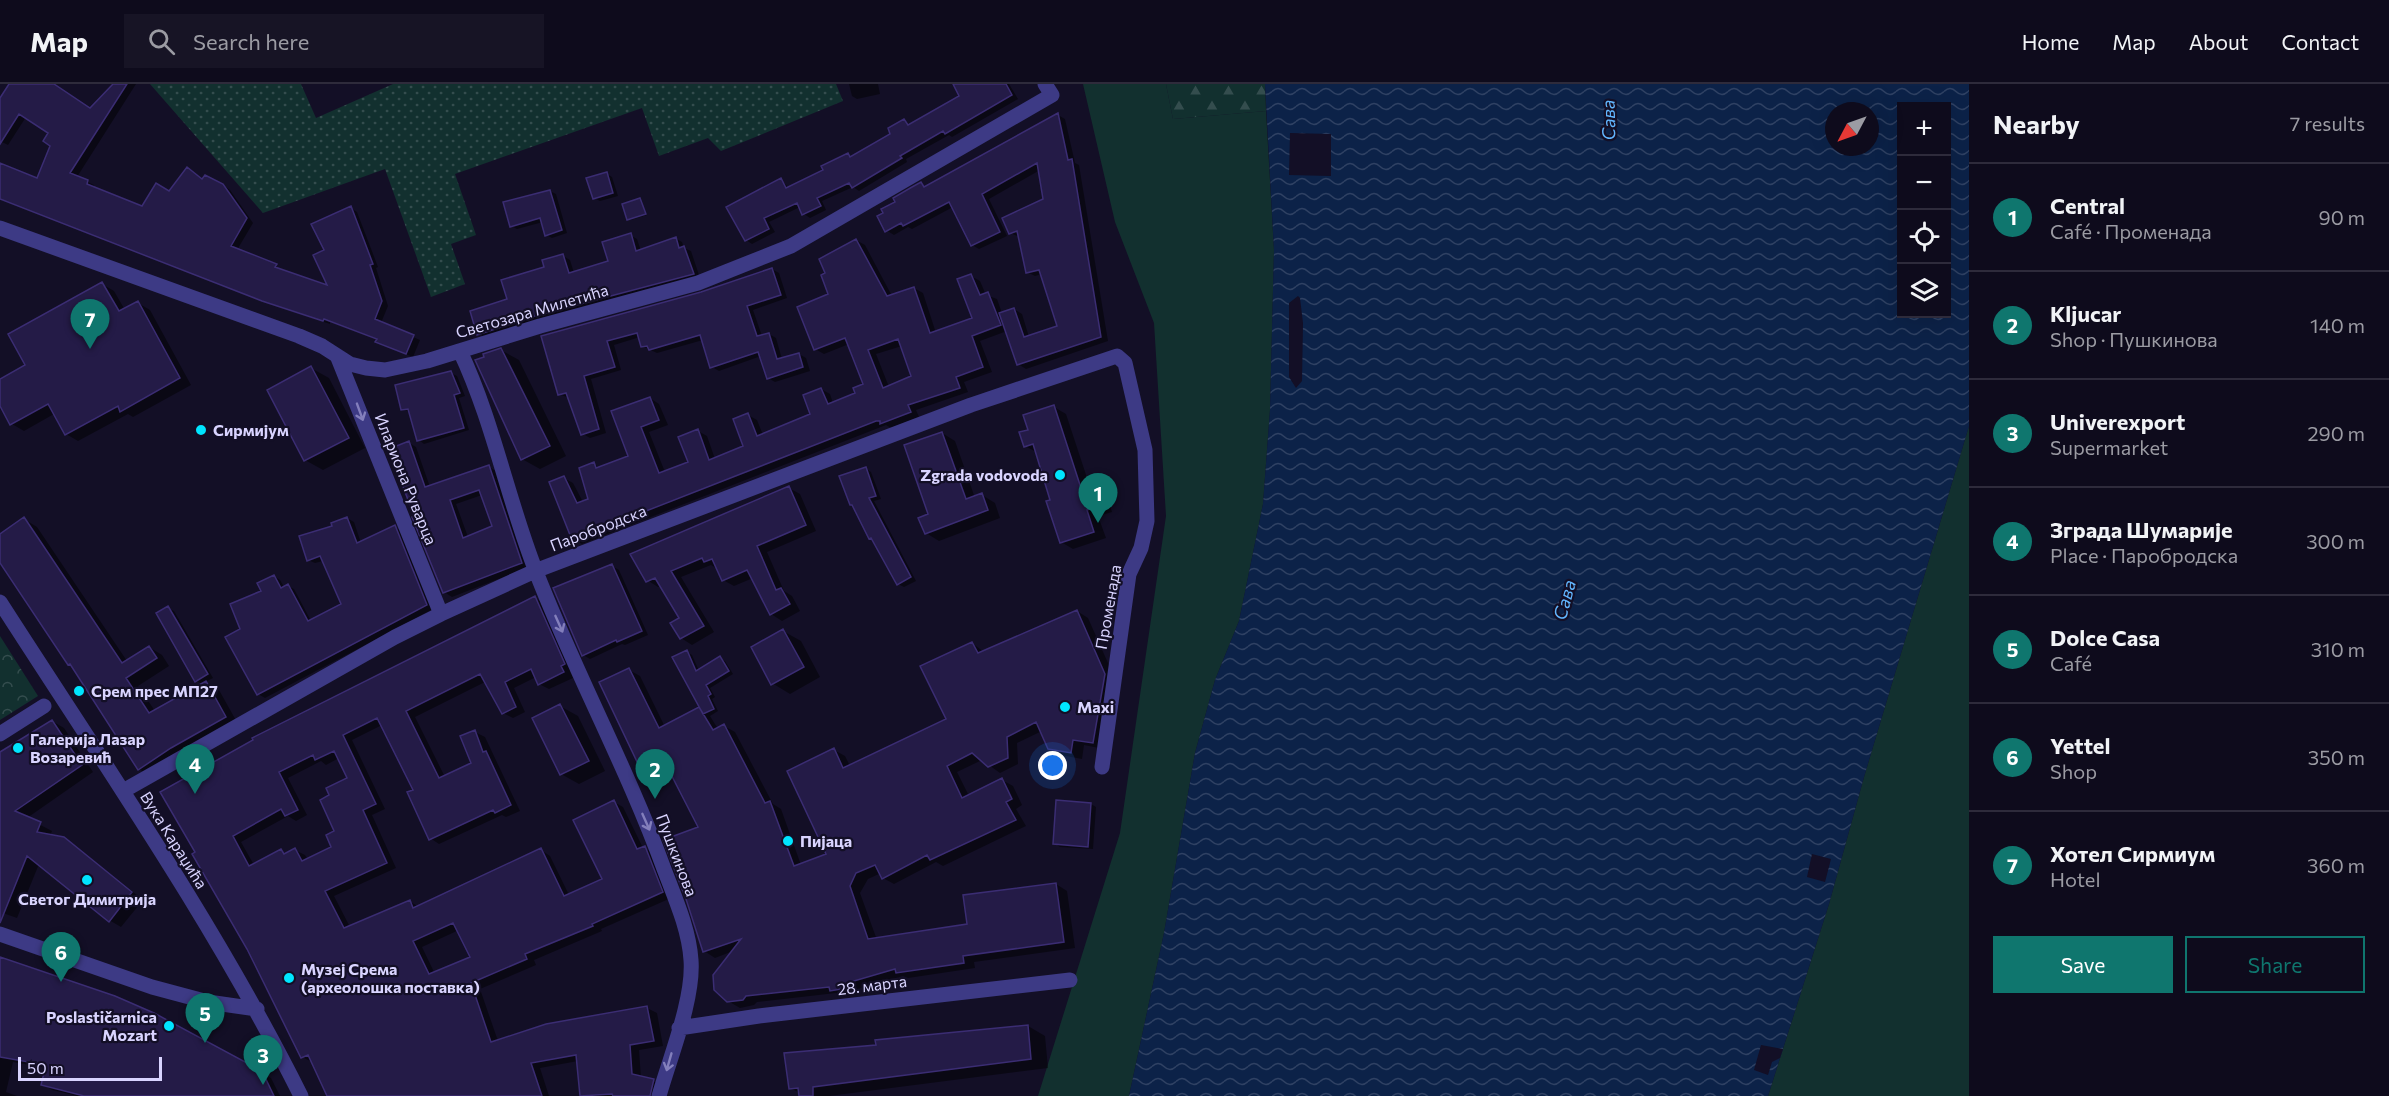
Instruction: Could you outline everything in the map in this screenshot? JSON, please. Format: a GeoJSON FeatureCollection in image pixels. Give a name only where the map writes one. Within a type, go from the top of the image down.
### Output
{"type":"FeatureCollection","features":[{"type":"Feature","properties":{"kind":"street","name":"Светозара Милетића"},"geometry":{"type":"LineString","coordinates":[[0,228],[299,336],[322,346],[338,358],[366,368],[385,370],[409,366],[540,326],[698,283],[790,246],[1049,90]]}},
{"type":"Feature","properties":{"kind":"street","name":"Пушкинова"},"geometry":{"type":"LineString","coordinates":[[460,351],[489,423],[510,501],[535,571],[652,837],[686,928],[692,961],[690,984],[659,1096]]}},
{"type":"Feature","properties":{"kind":"street","name":"Паробродска"},"geometry":{"type":"LineString","coordinates":[[123,792],[441,614],[535,571],[971,405],[1113,357]]}},
{"type":"Feature","properties":{"kind":"street","name":"Променада"},"geometry":{"type":"LineString","coordinates":[[1102,767],[1129,574],[1141,548],[1147,521],[1145,450],[1125,363],[1120,358],[1113,357]]}},
{"type":"Feature","properties":{"kind":"street","name":"Илариона Руварца"},"geometry":{"type":"LineString","coordinates":[[338,358],[441,614]]}},
{"type":"Feature","properties":{"kind":"street","name":"Вука Караџића"},"geometry":{"type":"LineString","coordinates":[[0,602],[123,792],[257,1009],[301,1096]]}},
{"type":"Feature","properties":{"kind":"street"},"geometry":{"type":"LineString","coordinates":[[0,734],[44,706]]}},
{"type":"Feature","properties":{"kind":"street"},"geometry":{"type":"LineString","coordinates":[[0,934],[126,978],[208,1002],[257,1009]]}},
{"type":"Feature","properties":{"kind":"street","name":"28. марта"},"geometry":{"type":"LineString","coordinates":[[679,1028],[759,1016],[1070,980]]}},
{"type":"Feature","properties":{"kind":"green space"},"geometry":{"type":"Polygon","coordinates":[[[150,84],[301,84],[316,118],[393,84],[836,84],[843,101],[721,151],[708,138],[659,156],[642,108],[455,174],[476,235],[451,244],[465,284],[431,297],[385,169],[263,213],[150,84]]]}},
{"type":"Feature","properties":{"kind":"green space"},"geometry":{"type":"Polygon","coordinates":[[[1083,84],[1166,84],[1173,119],[1266,111],[1274,250],[1270,410],[1263,504],[1239,621],[1215,680],[1195,753],[1164,933],[1129,1096],[1038,1096],[1120,833],[1166,516],[1154,323],[1115,222],[1083,84]]]}},
{"type":"Feature","properties":{"kind":"green space"},"geometry":{"type":"Polygon","coordinates":[[[1166,84],[1265,84],[1266,111],[1173,119],[1166,84]]]}},
{"type":"Feature","properties":{"kind":"green space"},"geometry":{"type":"Polygon","coordinates":[[[1969,426],[1969,1096],[1768,1096],[1829,904],[1864,777],[1969,426]]]}},
{"type":"Feature","properties":{"kind":"green space"},"geometry":{"type":"Polygon","coordinates":[[[0,636],[38,696],[0,720],[0,636]]]}},
{"type":"Feature","properties":{"kind":"water","name":"Сава"},"geometry":{"type":"Polygon","coordinates":[[[1265,84],[1969,84],[1969,426],[1864,777],[1829,904],[1768,1096],[1129,1096],[1164,933],[1195,753],[1215,680],[1239,621],[1263,504],[1270,410],[1274,250],[1265,84]]]}},
{"type":"Feature","properties":{"kind":"pier"},"geometry":{"type":"Polygon","coordinates":[[[1290,133],[1331,134],[1331,176],[1289,175],[1290,133]]]}},
{"type":"Feature","properties":{"kind":"pier"},"geometry":{"type":"Polygon","coordinates":[[[1298,296],[1303,323],[1302,381],[1296,388],[1289,377],[1289,303],[1298,296]]]}},
{"type":"Feature","properties":{"kind":"pier"},"geometry":{"type":"Polygon","coordinates":[[[1812,854],[1831,859],[1825,882],[1807,877],[1812,854]]]}},
{"type":"Feature","properties":{"kind":"pier"},"geometry":{"type":"Polygon","coordinates":[[[1761,1045],[1783,1049],[1780,1058],[1772,1062],[1768,1075],[1754,1070],[1761,1045]]]}},
{"type":"Feature","properties":{"kind":"building"},"geometry":{"type":"Polygon","coordinates":[[[9,84],[54,84],[90,108],[113,84],[127,84],[70,173],[88,180],[87,184],[142,206],[156,183],[169,191],[187,167],[202,179],[205,175],[223,184],[247,218],[231,246],[277,264],[275,267],[327,285],[313,255],[324,250],[311,224],[351,206],[373,264],[370,265],[382,301],[375,319],[414,335],[406,354],[375,342],[377,339],[324,319],[323,321],[262,301],[0,199],[0,163],[37,178],[50,146],[43,141],[48,133],[19,114],[0,144],[0,98],[9,84]]]}},
{"type":"Feature","properties":{"kind":"building"},"geometry":{"type":"Polygon","coordinates":[[[953,84],[1006,84],[1012,95],[945,134],[943,131],[852,188],[849,183],[817,198],[821,206],[802,215],[797,203],[764,218],[769,229],[745,241],[726,207],[781,178],[786,188],[823,170],[821,166],[848,153],[850,157],[890,134],[888,128],[904,119],[908,125],[959,96],[953,84]]]}},
{"type":"Feature","properties":{"kind":"building"},"geometry":{"type":"Polygon","coordinates":[[[1058,113],[1068,160],[1072,159],[1101,337],[1017,365],[999,313],[1014,308],[1024,337],[1057,326],[1039,270],[1026,273],[1017,231],[1009,234],[1002,218],[1043,199],[1037,163],[982,194],[1000,232],[971,246],[949,202],[903,226],[901,223],[885,232],[877,216],[883,213],[881,209],[895,202],[893,198],[912,187],[921,182],[924,187],[1058,113]]]}},
{"type":"Feature","properties":{"kind":"building"},"geometry":{"type":"Polygon","coordinates":[[[607,172],[613,193],[593,199],[586,178],[607,172]]]}},
{"type":"Feature","properties":{"kind":"building"},"geometry":{"type":"Polygon","coordinates":[[[550,190],[562,230],[545,236],[540,218],[510,227],[503,202],[550,190]]]}},
{"type":"Feature","properties":{"kind":"building"},"geometry":{"type":"Polygon","coordinates":[[[640,198],[646,214],[627,220],[622,204],[640,198]]]}},
{"type":"Feature","properties":{"kind":"building"},"geometry":{"type":"Polygon","coordinates":[[[631,233],[636,251],[676,237],[679,248],[684,246],[694,274],[535,316],[477,335],[470,311],[507,299],[501,280],[544,267],[542,260],[563,254],[569,273],[608,261],[602,242],[631,233]]]}},
{"type":"Feature","properties":{"kind":"building"},"geometry":{"type":"Polygon","coordinates":[[[856,239],[887,296],[914,287],[930,333],[972,318],[957,279],[971,274],[980,295],[988,292],[1001,325],[972,336],[983,367],[956,377],[960,388],[908,405],[911,412],[880,424],[880,421],[876,421],[572,540],[549,482],[564,476],[577,503],[588,499],[579,468],[594,462],[596,468],[628,456],[611,411],[650,397],[659,420],[641,427],[659,473],[688,462],[678,437],[698,429],[709,460],[743,446],[733,419],[748,413],[757,436],[810,414],[803,395],[821,388],[828,404],[855,393],[853,388],[863,384],[845,338],[814,350],[797,307],[828,294],[821,275],[825,273],[819,259],[856,239]],[[898,339],[868,350],[883,388],[911,376],[898,339]]]}},
{"type":"Feature","properties":{"kind":"building"},"geometry":{"type":"Polygon","coordinates":[[[772,268],[781,295],[747,306],[757,336],[769,333],[777,359],[799,353],[803,367],[767,379],[758,352],[710,368],[700,335],[649,350],[647,346],[641,347],[637,333],[607,341],[615,367],[584,376],[599,429],[581,435],[566,393],[558,395],[541,336],[701,292],[772,268]]]}},
{"type":"Feature","properties":{"kind":"building"},"geometry":{"type":"Polygon","coordinates":[[[102,282],[119,311],[138,301],[180,378],[120,412],[118,406],[65,435],[48,404],[10,425],[0,406],[0,379],[25,365],[8,334],[102,282]]]}},
{"type":"Feature","properties":{"kind":"building"},"geometry":{"type":"Polygon","coordinates":[[[501,348],[550,446],[521,460],[475,360],[484,357],[483,354],[501,348]]]}},
{"type":"Feature","properties":{"kind":"building"},"geometry":{"type":"Polygon","coordinates":[[[311,366],[349,438],[304,461],[267,390],[311,366]]]}},
{"type":"Feature","properties":{"kind":"building"},"geometry":{"type":"Polygon","coordinates":[[[451,371],[460,393],[454,395],[464,428],[417,441],[408,409],[401,410],[395,385],[451,371]]]}},
{"type":"Feature","properties":{"kind":"building","name":"Zgrada vodovoda"},"geometry":{"type":"Polygon","coordinates":[[[1054,405],[1082,491],[1095,487],[1101,505],[1087,510],[1094,532],[1060,543],[1046,501],[1050,500],[1033,444],[1024,447],[1019,432],[1028,430],[1023,415],[1054,405]]]}},
{"type":"Feature","properties":{"kind":"building"},"geometry":{"type":"Polygon","coordinates":[[[942,432],[966,499],[982,493],[988,510],[925,534],[918,518],[928,514],[904,445],[942,432]]]}},
{"type":"Feature","properties":{"kind":"building"},"geometry":{"type":"Polygon","coordinates":[[[409,441],[425,487],[489,465],[522,563],[443,593],[412,517],[414,516],[389,449],[409,441]],[[479,490],[450,500],[463,538],[492,526],[479,490]]]}},
{"type":"Feature","properties":{"kind":"building"},"geometry":{"type":"Polygon","coordinates":[[[866,467],[876,496],[869,498],[911,577],[897,585],[850,505],[839,476],[866,467]]]}},
{"type":"Feature","properties":{"kind":"building"},"geometry":{"type":"Polygon","coordinates":[[[789,486],[806,525],[757,546],[776,590],[781,588],[790,604],[770,615],[747,570],[722,581],[712,559],[704,562],[702,558],[671,571],[704,626],[680,639],[670,623],[679,618],[655,578],[646,582],[630,554],[789,486]]]}},
{"type":"Feature","properties":{"kind":"building"},"geometry":{"type":"Polygon","coordinates":[[[24,517],[122,663],[149,646],[157,658],[126,678],[149,713],[206,681],[226,717],[171,748],[138,770],[70,664],[68,665],[0,563],[0,534],[24,517]]]}},
{"type":"Feature","properties":{"kind":"building"},"geometry":{"type":"Polygon","coordinates":[[[347,517],[357,543],[395,525],[427,605],[257,695],[225,637],[240,629],[230,604],[261,591],[257,583],[274,575],[281,588],[288,584],[308,621],[341,604],[320,556],[307,561],[299,536],[332,526],[331,523],[347,517]]]}},
{"type":"Feature","properties":{"kind":"building"},"geometry":{"type":"Polygon","coordinates":[[[612,564],[642,631],[582,656],[553,588],[612,564]]]}},
{"type":"Feature","properties":{"kind":"building"},"geometry":{"type":"Polygon","coordinates":[[[535,596],[565,664],[561,666],[564,672],[538,685],[531,669],[505,682],[516,707],[502,714],[480,674],[406,711],[439,778],[471,763],[460,736],[475,730],[483,752],[486,751],[511,805],[495,813],[493,810],[429,840],[407,792],[413,790],[377,718],[343,735],[376,804],[363,810],[387,863],[325,891],[344,928],[410,900],[413,908],[541,848],[564,896],[602,879],[573,820],[614,800],[637,849],[645,846],[663,892],[592,924],[593,926],[525,954],[527,959],[471,983],[491,1042],[546,1024],[647,1006],[654,1041],[630,1045],[632,1074],[654,1079],[650,1096],[613,1096],[612,1094],[580,1096],[576,1055],[531,1063],[542,1096],[327,1096],[308,1055],[301,1058],[247,949],[192,854],[195,852],[160,792],[253,740],[252,738],[535,596]],[[334,751],[315,760],[313,755],[279,772],[298,810],[285,816],[281,809],[233,836],[249,866],[281,849],[284,854],[295,848],[302,861],[331,847],[326,835],[334,831],[320,800],[329,795],[326,788],[347,778],[334,751]],[[453,923],[413,941],[429,974],[470,957],[453,923]]]}},
{"type":"Feature","properties":{"kind":"building"},"geometry":{"type":"Polygon","coordinates":[[[168,606],[208,674],[195,682],[156,613],[168,606]]]}},
{"type":"Feature","properties":{"kind":"building"},"geometry":{"type":"Polygon","coordinates":[[[1077,610],[1105,674],[1093,743],[1073,740],[1071,753],[1048,749],[1036,722],[1007,737],[1008,758],[988,767],[972,753],[947,766],[962,798],[1002,778],[1012,799],[1006,802],[1016,820],[930,860],[927,855],[882,879],[875,865],[856,873],[850,886],[868,939],[967,924],[963,895],[1056,883],[1064,942],[963,956],[964,963],[896,973],[895,969],[847,983],[848,988],[830,991],[829,987],[746,996],[743,1000],[727,1002],[714,990],[713,975],[741,939],[703,952],[686,899],[663,840],[698,827],[661,755],[640,768],[599,682],[629,668],[659,728],[699,707],[713,730],[724,724],[765,803],[770,801],[794,866],[826,854],[787,771],[834,748],[843,768],[946,719],[920,666],[972,642],[978,653],[1077,610]]]}},
{"type":"Feature","properties":{"kind":"building"},"geometry":{"type":"Polygon","coordinates":[[[783,629],[804,667],[771,685],[751,647],[783,629]]]}},
{"type":"Feature","properties":{"kind":"building"},"geometry":{"type":"Polygon","coordinates":[[[687,650],[696,671],[720,656],[729,671],[706,685],[711,694],[708,696],[714,709],[703,714],[672,657],[687,650]]]}},
{"type":"Feature","properties":{"kind":"building"},"geometry":{"type":"Polygon","coordinates":[[[560,704],[589,761],[560,775],[532,718],[560,704]]]}},
{"type":"Feature","properties":{"kind":"building"},"geometry":{"type":"Polygon","coordinates":[[[52,720],[82,765],[15,811],[41,822],[37,832],[64,837],[132,892],[109,922],[27,856],[0,923],[0,752],[52,720]]]}},
{"type":"Feature","properties":{"kind":"building"},"geometry":{"type":"Polygon","coordinates":[[[1056,800],[1091,803],[1088,847],[1053,844],[1056,800]]]}},
{"type":"Feature","properties":{"kind":"building"},"geometry":{"type":"Polygon","coordinates":[[[0,957],[115,996],[154,1013],[262,1071],[274,1096],[84,1096],[41,1085],[46,1065],[0,1057],[0,957]]]}},
{"type":"Feature","properties":{"kind":"building"},"geometry":{"type":"Polygon","coordinates":[[[1028,1025],[1031,1059],[813,1087],[813,1096],[799,1096],[798,1088],[789,1089],[784,1053],[876,1045],[875,1040],[1028,1025]]]}},
{"type":"Feature","properties":{"kind":"place","name":"Хотел Сирмиум"},"geometry":{"type":"Point","coordinates":[90,349]}},
{"type":"Feature","properties":{"kind":"place","name":"Сирмијум"},"geometry":{"type":"Point","coordinates":[201,430]}},
{"type":"Feature","properties":{"kind":"place","name":"Zgrada vodovoda"},"geometry":{"type":"Point","coordinates":[1060,475]}},
{"type":"Feature","properties":{"kind":"place","name":"Central"},"geometry":{"type":"Point","coordinates":[1098,523]}},
{"type":"Feature","properties":{"kind":"place","name":"Срем прес МП27"},"geometry":{"type":"Point","coordinates":[79,691]}},
{"type":"Feature","properties":{"kind":"place","name":"Maxi"},"geometry":{"type":"Point","coordinates":[1065,707]}},
{"type":"Feature","properties":{"kind":"place","name":"Галерија Лазар Возаревић"},"geometry":{"type":"Point","coordinates":[18,748]}},
{"type":"Feature","properties":{"kind":"place","name":"Зграда Шумарије"},"geometry":{"type":"Point","coordinates":[195,794]}},
{"type":"Feature","properties":{"kind":"place","name":"Kljucar"},"geometry":{"type":"Point","coordinates":[655,799]}},
{"type":"Feature","properties":{"kind":"place","name":"Пијаца"},"geometry":{"type":"Point","coordinates":[788,841]}},
{"type":"Feature","properties":{"kind":"place","name":"Светог Димитрија"},"geometry":{"type":"Point","coordinates":[87,880]}},
{"type":"Feature","properties":{"kind":"place","name":"Музеј Срема (археолошка поставка)"},"geometry":{"type":"Point","coordinates":[289,978]}},
{"type":"Feature","properties":{"kind":"place","name":"Yettel"},"geometry":{"type":"Point","coordinates":[61,982]}},
{"type":"Feature","properties":{"kind":"place","name":"Poslastičarnica Mozart"},"geometry":{"type":"Point","coordinates":[169,1026]}},
{"type":"Feature","properties":{"kind":"place","name":"Dolce Casa"},"geometry":{"type":"Point","coordinates":[205,1043]}},
{"type":"Feature","properties":{"kind":"place","name":"Univerexport"},"geometry":{"type":"Point","coordinates":[263,1085]}}]}
